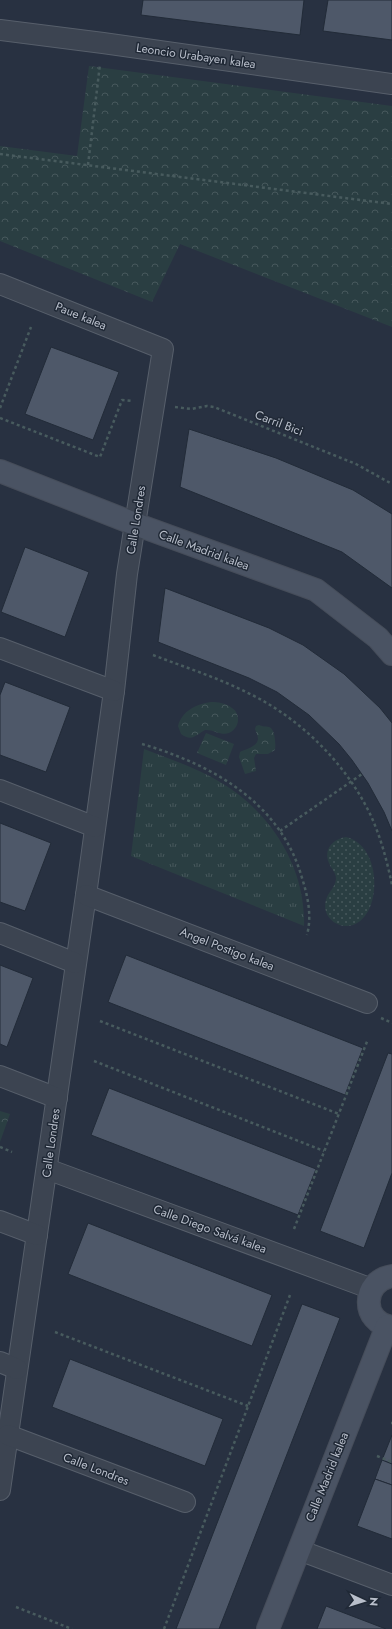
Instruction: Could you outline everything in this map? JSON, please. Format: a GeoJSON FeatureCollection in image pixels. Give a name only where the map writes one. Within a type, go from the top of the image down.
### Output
{"type":"FeatureCollection","features":[{"type":"Feature","properties":{"kind":"street","name":"Leoncio Urabayen kalea"},"geometry":{"type":"LineString","coordinates":[[0,30],[103,42],[392,84]]}},
{"type":"Feature","properties":{"kind":"street","name":"Paue kalea"},"geometry":{"type":"LineString","coordinates":[[0,284],[163,349]]}},
{"type":"Feature","properties":{"kind":"street","name":"Calle Londres"},"geometry":{"type":"LineString","coordinates":[[0,1490],[8,1435],[9,1366],[37,1235],[47,1169],[114,691],[127,574],[163,349]]}},
{"type":"Feature","properties":{"kind":"street","name":"Calle Madrid kalea"},"geometry":{"type":"LineString","coordinates":[[0,471],[135,524],[316,590],[378,638],[392,654]]}},
{"type":"Feature","properties":{"kind":"street"},"geometry":{"type":"LineString","coordinates":[[0,648],[114,691]]}},
{"type":"Feature","properties":{"kind":"street"},"geometry":{"type":"LineString","coordinates":[[0,790],[95,827]]}},
{"type":"Feature","properties":{"kind":"street","name":"Angel Postigo kalea"},"geometry":{"type":"LineString","coordinates":[[86,895],[367,1003]]}},
{"type":"Feature","properties":{"kind":"street"},"geometry":{"type":"LineString","coordinates":[[0,933],[75,963]]}},
{"type":"Feature","properties":{"kind":"street","name":"Calle Londres"},"geometry":{"type":"LineString","coordinates":[[0,1076],[57,1098]]}},
{"type":"Feature","properties":{"kind":"street","name":"Calle Diego Salvá kalea"},"geometry":{"type":"LineString","coordinates":[[47,1169],[372,1290]]}},
{"type":"Feature","properties":{"kind":"street"},"geometry":{"type":"LineString","coordinates":[[0,1220],[37,1235]]}},
{"type":"Feature","properties":{"kind":"street"},"geometry":{"type":"LineString","coordinates":[[390,1326],[380,1323],[374,1317],[368,1303],[372,1290],[376,1284],[381,1279],[392,1276]]}},
{"type":"Feature","properties":{"kind":"street","name":"Calle Madrid kalea"},"geometry":{"type":"LineString","coordinates":[[268,1629],[390,1326]]}},
{"type":"Feature","properties":{"kind":"street","name":"Calle Londres"},"geometry":{"type":"LineString","coordinates":[[8,1435],[185,1502]]}},
{"type":"Feature","properties":{"kind":"street"},"geometry":{"type":"LineString","coordinates":[[299,1550],[392,1586]]}},
{"type":"Feature","properties":{"kind":"path"},"geometry":{"type":"LineString","coordinates":[[88,165],[100,62]]}},
{"type":"Feature","properties":{"kind":"path"},"geometry":{"type":"LineString","coordinates":[[0,154],[392,204]]}},
{"type":"Feature","properties":{"kind":"path"},"geometry":{"type":"LineString","coordinates":[[0,408],[31,327]]}},
{"type":"Feature","properties":{"kind":"path"},"geometry":{"type":"LineString","coordinates":[[0,418],[100,457],[122,400],[154,404]]}},
{"type":"Feature","properties":{"kind":"path","name":"Carril Bici"},"geometry":{"type":"LineString","coordinates":[[154,404],[191,409],[206,406],[214,407],[356,464],[392,484]]}},
{"type":"Feature","properties":{"kind":"path"},"geometry":{"type":"LineString","coordinates":[[153,655],[234,687],[270,705],[311,737],[332,758],[351,782],[371,816],[381,842],[392,885]]}},
{"type":"Feature","properties":{"kind":"path"},"geometry":{"type":"LineString","coordinates":[[142,744],[196,764],[222,777],[247,794],[271,818],[287,841],[299,866],[310,912],[307,935]]}},
{"type":"Feature","properties":{"kind":"path"},"geometry":{"type":"LineString","coordinates":[[280,831],[362,774]]}},
{"type":"Feature","properties":{"kind":"path"},"geometry":{"type":"LineString","coordinates":[[380,1018],[392,1023]]}},
{"type":"Feature","properties":{"kind":"path"},"geometry":{"type":"LineString","coordinates":[[100,1021],[339,1114]]}},
{"type":"Feature","properties":{"kind":"path"},"geometry":{"type":"LineString","coordinates":[[294,1229],[368,1039]]}},
{"type":"Feature","properties":{"kind":"path"},"geometry":{"type":"LineString","coordinates":[[94,1062],[324,1151]]}},
{"type":"Feature","properties":{"kind":"path"},"geometry":{"type":"LineString","coordinates":[[0,1147],[12,1152]]}},
{"type":"Feature","properties":{"kind":"path"},"geometry":{"type":"LineString","coordinates":[[164,1629],[290,1295]]}},
{"type":"Feature","properties":{"kind":"path"},"geometry":{"type":"LineString","coordinates":[[54,1332],[248,1406]]}},
{"type":"Feature","properties":{"kind":"path"},"geometry":{"type":"LineString","coordinates":[[377,1456],[392,1462]]}},
{"type":"Feature","properties":{"kind":"path"},"geometry":{"type":"LineString","coordinates":[[16,1607],[72,1629]]}},
{"type":"Feature","properties":{"kind":"green space"},"geometry":{"type":"Polygon","coordinates":[[[89,66],[392,106],[392,327],[180,244],[152,302],[0,241],[0,146],[77,156],[89,66]]]}},
{"type":"Feature","properties":{"kind":"green space"},"geometry":{"type":"Polygon","coordinates":[[[211,702],[225,704],[230,706],[235,711],[238,721],[233,731],[223,734],[211,730],[205,730],[191,738],[181,734],[178,726],[186,712],[200,704],[211,702]]]}},
{"type":"Feature","properties":{"kind":"green space"},"geometry":{"type":"Polygon","coordinates":[[[259,725],[269,727],[273,730],[275,750],[268,754],[256,754],[254,758],[256,771],[245,774],[239,757],[240,752],[256,744],[258,739],[255,729],[256,726],[259,725]]]}},
{"type":"Feature","properties":{"kind":"green space"},"geometry":{"type":"Polygon","coordinates":[[[206,733],[234,744],[226,765],[197,753],[206,733]]]}},
{"type":"Feature","properties":{"kind":"green space"},"geometry":{"type":"Polygon","coordinates":[[[144,749],[202,772],[238,794],[254,808],[282,843],[291,862],[299,883],[303,904],[304,926],[131,856],[144,749]]]}},
{"type":"Feature","properties":{"kind":"green space"},"geometry":{"type":"Polygon","coordinates":[[[346,837],[359,843],[368,855],[373,870],[374,886],[372,901],[366,914],[357,923],[345,926],[332,921],[329,918],[325,905],[327,897],[336,879],[327,858],[328,849],[333,842],[346,837]]]}},
{"type":"Feature","properties":{"kind":"green space"},"geometry":{"type":"Polygon","coordinates":[[[0,1111],[10,1114],[0,1142],[0,1111]]]}},
{"type":"Feature","properties":{"kind":"building"},"geometry":{"type":"Polygon","coordinates":[[[143,0],[304,0],[300,35],[141,15],[143,0]]]}},
{"type":"Feature","properties":{"kind":"building"},"geometry":{"type":"Polygon","coordinates":[[[328,0],[392,0],[392,40],[323,31],[328,0]]]}},
{"type":"Feature","properties":{"kind":"building"},"geometry":{"type":"Polygon","coordinates":[[[51,347],[119,372],[93,440],[25,414],[51,347]]]}},
{"type":"Feature","properties":{"kind":"building"},"geometry":{"type":"Polygon","coordinates":[[[189,429],[276,458],[353,490],[392,514],[392,588],[342,552],[180,487],[189,429]]]}},
{"type":"Feature","properties":{"kind":"building"},"geometry":{"type":"Polygon","coordinates":[[[25,547],[89,572],[65,637],[1,612],[25,547]]]}},
{"type":"Feature","properties":{"kind":"building"},"geometry":{"type":"Polygon","coordinates":[[[165,588],[269,628],[303,645],[344,674],[380,708],[392,723],[392,831],[384,812],[368,783],[352,760],[339,744],[309,715],[277,692],[249,678],[158,642],[165,588]]]}},
{"type":"Feature","properties":{"kind":"building"},"geometry":{"type":"Polygon","coordinates":[[[5,682],[70,707],[46,772],[0,755],[0,695],[5,682]]]}},
{"type":"Feature","properties":{"kind":"building"},"geometry":{"type":"Polygon","coordinates":[[[0,823],[51,843],[25,911],[0,902],[0,823]]]}},
{"type":"Feature","properties":{"kind":"building"},"geometry":{"type":"Polygon","coordinates":[[[126,955],[363,1048],[345,1095],[108,1002],[126,955]]]}},
{"type":"Feature","properties":{"kind":"building"},"geometry":{"type":"Polygon","coordinates":[[[0,965],[33,978],[7,1047],[0,1044],[0,965]]]}},
{"type":"Feature","properties":{"kind":"building"},"geometry":{"type":"Polygon","coordinates":[[[388,1053],[392,1054],[392,1173],[364,1248],[320,1231],[388,1053]]]}},
{"type":"Feature","properties":{"kind":"building"},"geometry":{"type":"Polygon","coordinates":[[[109,1088],[316,1169],[298,1215],[91,1135],[109,1088]]]}},
{"type":"Feature","properties":{"kind":"building"},"geometry":{"type":"Polygon","coordinates":[[[88,1223],[272,1295],[252,1346],[68,1274],[88,1223]]]}},
{"type":"Feature","properties":{"kind":"building"},"geometry":{"type":"Polygon","coordinates":[[[302,1304],[340,1318],[219,1629],[176,1629],[302,1304]]]}},
{"type":"Feature","properties":{"kind":"building"},"geometry":{"type":"Polygon","coordinates":[[[70,1359],[223,1419],[205,1466],[52,1407],[70,1359]]]}},
{"type":"Feature","properties":{"kind":"building"},"geometry":{"type":"Polygon","coordinates":[[[392,1435],[392,1464],[382,1460],[392,1435]]]}},
{"type":"Feature","properties":{"kind":"building"},"geometry":{"type":"Polygon","coordinates":[[[382,1460],[392,1464],[392,1485],[375,1479],[382,1460]]]}},
{"type":"Feature","properties":{"kind":"building"},"geometry":{"type":"Polygon","coordinates":[[[375,1479],[392,1485],[392,1539],[357,1526],[375,1479]]]}},
{"type":"Feature","properties":{"kind":"building"},"geometry":{"type":"Polygon","coordinates":[[[326,1606],[386,1629],[317,1629],[326,1606]]]}}]}
